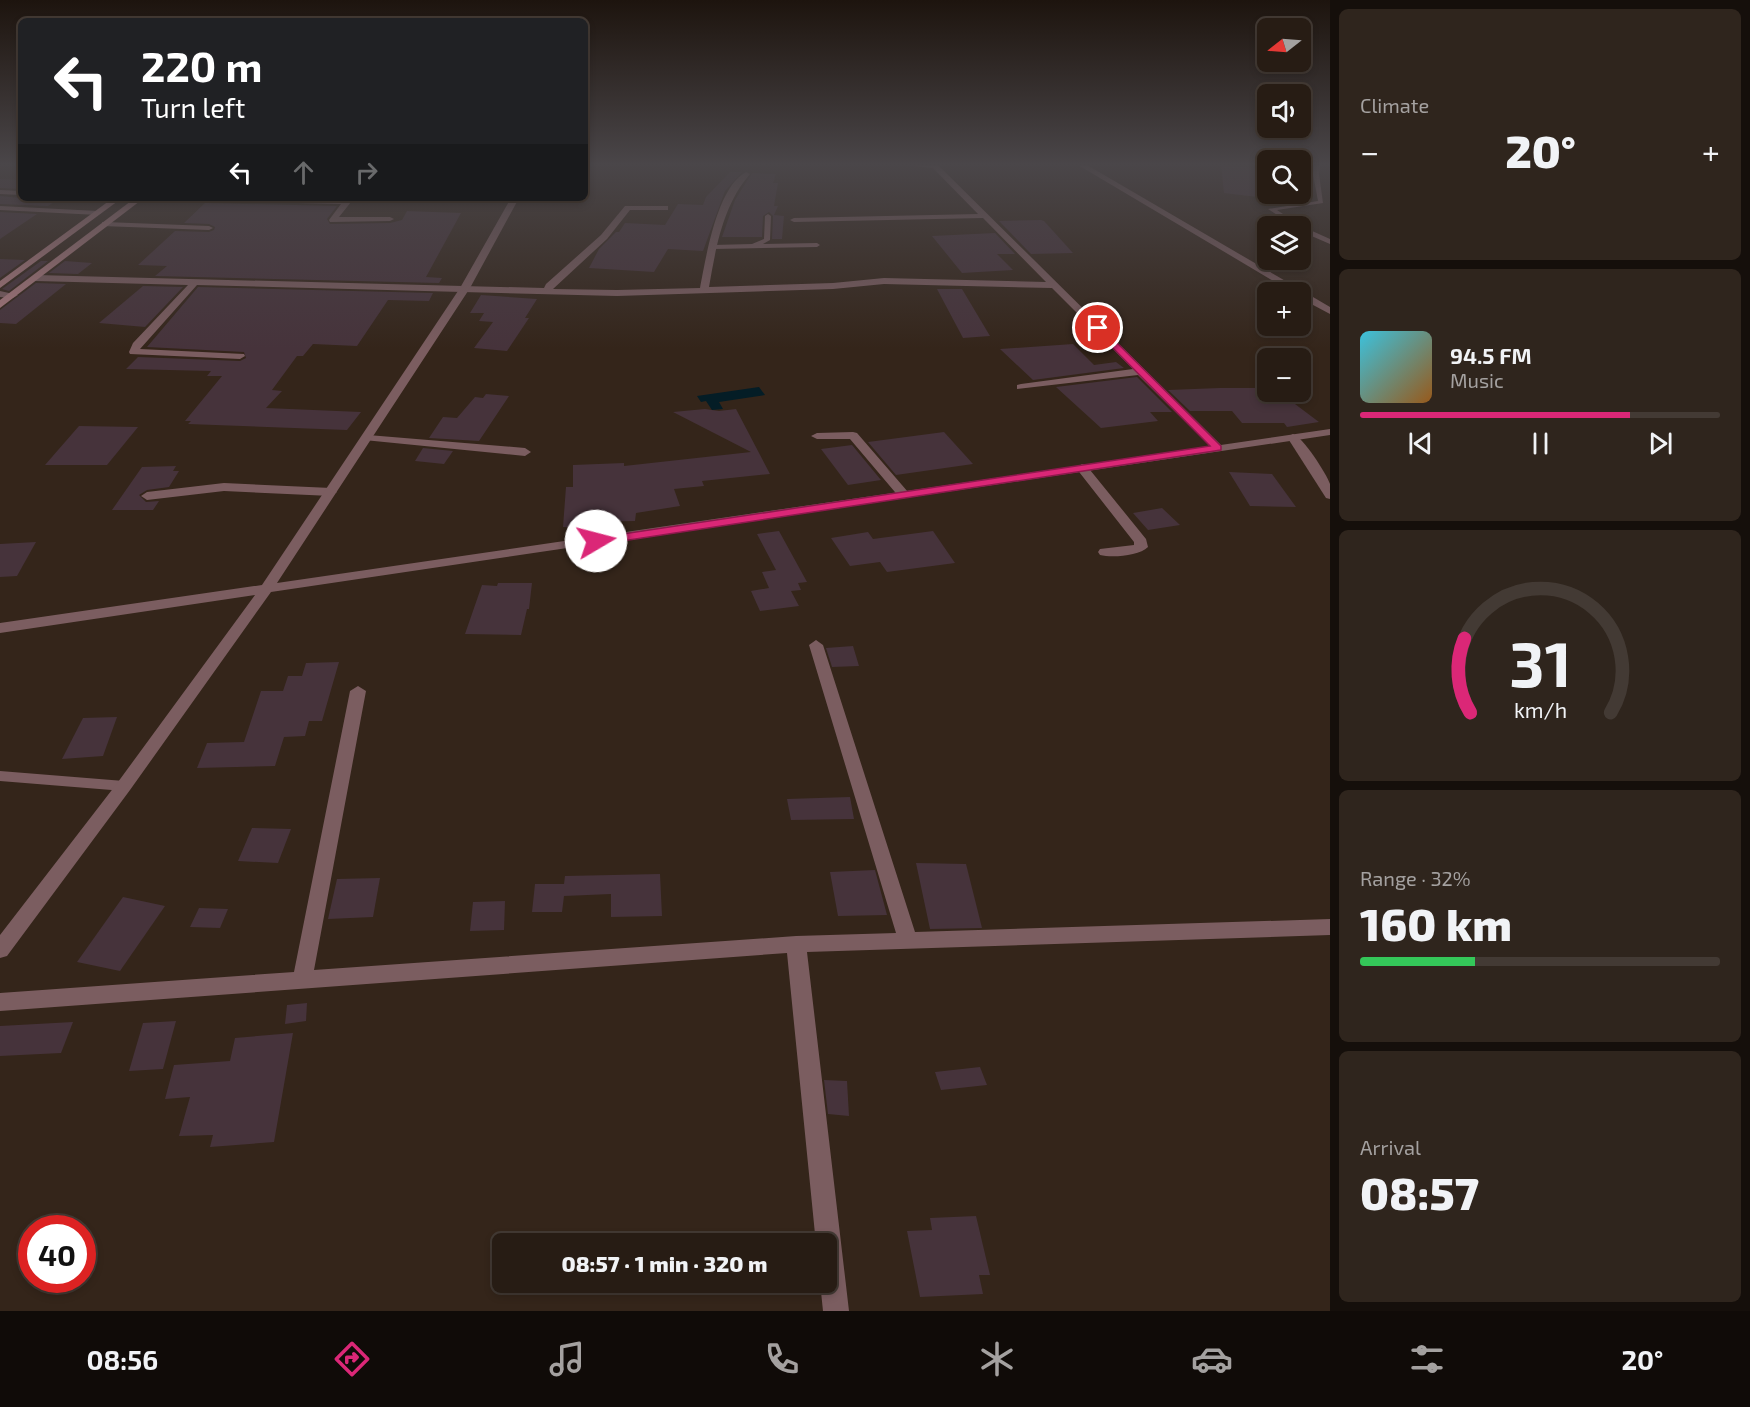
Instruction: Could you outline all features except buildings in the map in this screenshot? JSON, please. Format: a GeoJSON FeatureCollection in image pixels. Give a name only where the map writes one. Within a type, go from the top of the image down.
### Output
{"type":"FeatureCollection","features":[{"type":"Feature","properties":{"kind":"main road"},"geometry":{"type":"LineString","coordinates":[[0,285],[80,226]]}},
{"type":"Feature","properties":{"kind":"main road"},"geometry":{"type":"LineString","coordinates":[[0,305],[102,226]]}},
{"type":"Feature","properties":{"kind":"street"},"geometry":{"type":"LineString","coordinates":[[162,226],[209,228]]}},
{"type":"Feature","properties":{"kind":"street"},"geometry":{"type":"LineString","coordinates":[[0,950],[124,786],[265,591],[465,288],[499,226]]}},
{"type":"Feature","properties":{"kind":"street"},"geometry":{"type":"LineString","coordinates":[[548,291],[549,286],[613,226]]}},
{"type":"Feature","properties":{"kind":"street"},"geometry":{"type":"LineString","coordinates":[[704,291],[718,226]]}},
{"type":"Feature","properties":{"kind":"street"},"geometry":{"type":"LineString","coordinates":[[993,226],[1056,285],[1218,448]]}},
{"type":"Feature","properties":{"kind":"street"},"geometry":{"type":"LineString","coordinates":[[1185,226],[1280,282]]}},
{"type":"Feature","properties":{"kind":"street"},"geometry":{"type":"LineString","coordinates":[[36,278],[640,293],[884,281],[1056,285]]}},
{"type":"Feature","properties":{"kind":"street"},"geometry":{"type":"LineString","coordinates":[[195,282],[137,345],[134,352],[240,356]]}},
{"type":"Feature","properties":{"kind":"street"},"geometry":{"type":"LineString","coordinates":[[0,294],[13,295]]}},
{"type":"Feature","properties":{"kind":"street"},"geometry":{"type":"LineString","coordinates":[[1311,300],[1330,311]]}},
{"type":"Feature","properties":{"kind":"street"},"geometry":{"type":"LineString","coordinates":[[1021,387],[1141,372]]}},
{"type":"Feature","properties":{"kind":"street"},"geometry":{"type":"LineString","coordinates":[[0,628],[265,591],[1330,432]]}},
{"type":"Feature","properties":{"kind":"street"},"geometry":{"type":"LineString","coordinates":[[817,436],[853,435],[904,495]]}},
{"type":"Feature","properties":{"kind":"street"},"geometry":{"type":"LineString","coordinates":[[1293,437],[1330,495]]}},
{"type":"Feature","properties":{"kind":"street"},"geometry":{"type":"LineString","coordinates":[[368,438],[525,452]]}},
{"type":"Feature","properties":{"kind":"street"},"geometry":{"type":"LineString","coordinates":[[1082,468],[1141,542],[1141,547],[1137,549],[1105,552]]}},
{"type":"Feature","properties":{"kind":"street"},"geometry":{"type":"LineString","coordinates":[[147,496],[224,487],[331,492]]}},
{"type":"Feature","properties":{"kind":"street"},"geometry":{"type":"LineString","coordinates":[[816,645],[908,941]]}},
{"type":"Feature","properties":{"kind":"street"},"geometry":{"type":"LineString","coordinates":[[302,980],[358,691]]}},
{"type":"Feature","properties":{"kind":"street"},"geometry":{"type":"LineString","coordinates":[[0,1002],[796,944],[1330,927]]}},
{"type":"Feature","properties":{"kind":"street"},"geometry":{"type":"LineString","coordinates":[[796,944],[836,1311]]}},
{"type":"Feature","properties":{"kind":"lane"},"geometry":{"type":"LineString","coordinates":[[753,246],[767,240],[768,226]]}},
{"type":"Feature","properties":{"kind":"lane"},"geometry":{"type":"LineString","coordinates":[[1311,233],[1330,242]]}},
{"type":"Feature","properties":{"kind":"lane"},"geometry":{"type":"LineString","coordinates":[[713,247],[817,244]]}},
{"type":"Feature","properties":{"kind":"lane"},"geometry":{"type":"LineString","coordinates":[[0,776],[124,786]]}},
{"type":"Feature","properties":{"kind":"water"},"geometry":{"type":"Polygon","coordinates":[[[759,387],[765,395],[719,402],[723,409],[712,410],[706,401],[701,402],[697,396],[759,387]]]}},
{"type":"Feature","properties":{"kind":"route"},"geometry":{"type":"LineString","coordinates":[[596,541],[1218,448],[1098,328]]}}]}
